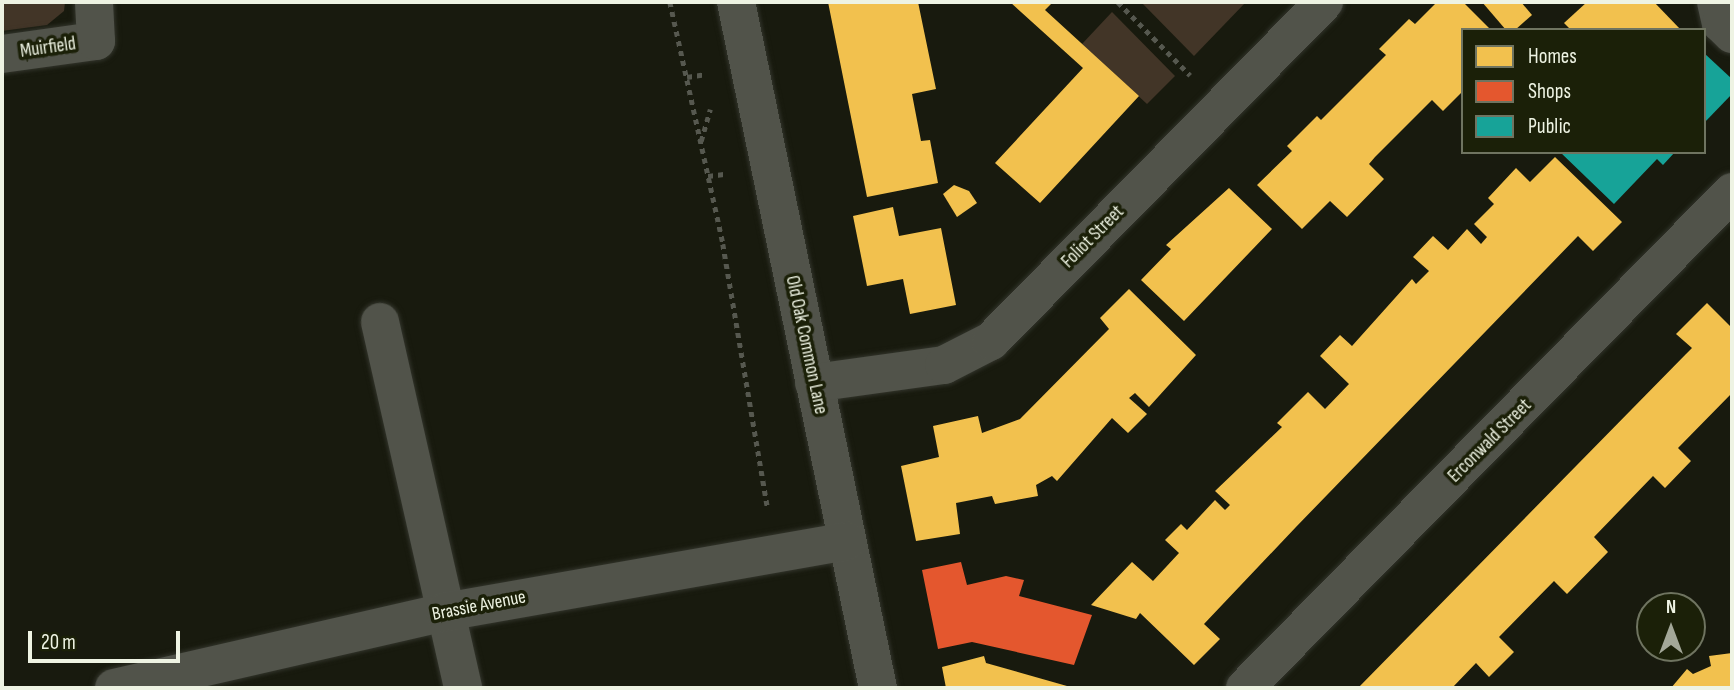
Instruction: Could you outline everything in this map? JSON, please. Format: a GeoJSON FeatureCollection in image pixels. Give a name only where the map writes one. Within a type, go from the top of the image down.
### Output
{"type":"FeatureCollection","features":[{"type":"Feature","properties":{"kind":"street","name":"Muirfield"},"geometry":{"type":"LineString","coordinates":[[2,54],[96,41],[94,2]]}},
{"type":"Feature","properties":{"kind":"street","name":"Old Oak Common Lane"},"geometry":{"type":"LineString","coordinates":[[736,2],[878,688]]}},
{"type":"Feature","properties":{"kind":"street","name":"Foliot Street"},"geometry":{"type":"LineString","coordinates":[[814,383],[944,365],[991,341],[1324,2]]}},
{"type":"Feature","properties":{"kind":"street"},"geometry":{"type":"LineString","coordinates":[[1716,2],[1721,23],[1732,34]]}},
{"type":"Feature","properties":{"kind":"street","name":"Erconwald Street"},"geometry":{"type":"LineString","coordinates":[[1245,688],[1732,192]]}},
{"type":"Feature","properties":{"kind":"street"},"geometry":{"type":"LineString","coordinates":[[380,322],[463,688]]}},
{"type":"Feature","properties":{"kind":"street","name":"Brassie Avenue"},"geometry":{"type":"LineString","coordinates":[[114,688],[445,612],[847,541]]}},
{"type":"Feature","properties":{"kind":"path"},"geometry":{"type":"LineString","coordinates":[[670,2],[723,244],[768,513]]}},
{"type":"Feature","properties":{"kind":"path"},"geometry":{"type":"LineString","coordinates":[[1118,2],[1191,75]]}},
{"type":"Feature","properties":{"kind":"shaded area"},"geometry":{"type":"Polygon","coordinates":[[[2,2],[65,2],[64,11],[47,25],[2,31],[2,2]]]}},
{"type":"Feature","properties":{"kind":"shaded area"},"geometry":{"type":"Polygon","coordinates":[[[1141,2],[1246,2],[1194,56],[1141,2]]]}},
{"type":"Feature","properties":{"kind":"shaded area"},"geometry":{"type":"Polygon","coordinates":[[[1112,12],[1175,76],[1147,104],[1082,44],[1112,12]]]}},
{"type":"Feature","properties":{"kind":"building: Homes"},"geometry":{"type":"Polygon","coordinates":[[[828,2],[918,2],[936,89],[912,94],[921,141],[930,140],[938,183],[867,197],[828,2]]]}},
{"type":"Feature","properties":{"kind":"building: Homes"},"geometry":{"type":"Polygon","coordinates":[[[1010,2],[1053,2],[1045,10],[1139,96],[1040,203],[995,163],[1083,68],[1010,2]]]}},
{"type":"Feature","properties":{"kind":"building: Homes"},"geometry":{"type":"Polygon","coordinates":[[[1437,2],[1463,2],[1489,28],[1461,28],[1461,93],[1443,111],[1432,100],[1375,157],[1369,164],[1384,179],[1347,217],[1330,201],[1302,229],[1257,185],[1292,151],[1287,146],[1317,116],[1321,120],[1386,55],[1379,49],[1409,19],[1415,24],[1437,2]]]}},
{"type":"Feature","properties":{"kind":"building: Homes"},"geometry":{"type":"Polygon","coordinates":[[[1482,2],[1521,2],[1532,15],[1517,28],[1504,28],[1482,2]]]}},
{"type":"Feature","properties":{"kind":"building: Homes"},"geometry":{"type":"Polygon","coordinates":[[[1587,2],[1654,2],[1679,28],[1569,28],[1564,23],[1587,2]]]}},
{"type":"Feature","properties":{"kind":"building: Homes"},"geometry":{"type":"Polygon","coordinates":[[[1555,157],[1622,222],[1593,251],[1578,236],[1296,527],[1204,624],[1220,639],[1194,665],[1140,613],[1136,619],[1091,605],[1132,562],[1153,581],[1179,553],[1165,540],[1181,524],[1187,530],[1215,500],[1225,510],[1230,505],[1215,491],[1282,427],[1277,423],[1308,392],[1325,409],[1349,384],[1320,356],[1340,335],[1352,346],[1412,279],[1416,284],[1429,271],[1413,257],[1433,236],[1448,250],[1467,229],[1481,244],[1487,237],[1474,224],[1494,204],[1488,198],[1516,168],[1530,182],[1555,157]]]}},
{"type":"Feature","properties":{"kind":"building: Homes"},"geometry":{"type":"Polygon","coordinates":[[[954,185],[969,191],[977,203],[957,217],[943,194],[954,185]]]}},
{"type":"Feature","properties":{"kind":"building: Homes"},"geometry":{"type":"Polygon","coordinates":[[[1229,188],[1272,229],[1184,321],[1141,280],[1171,249],[1166,245],[1229,188]]]}},
{"type":"Feature","properties":{"kind":"building: Homes"},"geometry":{"type":"Polygon","coordinates":[[[893,207],[899,236],[941,228],[956,305],[910,314],[903,279],[867,286],[853,216],[893,207]]]}},
{"type":"Feature","properties":{"kind":"building: Homes"},"geometry":{"type":"Polygon","coordinates":[[[1129,289],[1196,355],[1149,407],[1135,393],[1129,398],[1147,414],[1128,433],[1112,418],[1057,481],[1052,476],[1036,485],[1038,496],[995,504],[992,496],[956,503],[960,534],[916,541],[901,466],[939,457],[933,426],[978,416],[982,433],[1020,419],[1109,329],[1100,318],[1129,289]]]}},
{"type":"Feature","properties":{"kind":"building: Homes"},"geometry":{"type":"Polygon","coordinates":[[[1707,303],[1732,328],[1732,393],[1678,448],[1691,461],[1665,488],[1653,476],[1594,537],[1608,552],[1567,594],[1554,581],[1499,637],[1514,652],[1489,677],[1476,663],[1452,688],[1358,688],[1692,348],[1676,334],[1707,303]]]}},
{"type":"Feature","properties":{"kind":"building: Homes"},"geometry":{"type":"Polygon","coordinates":[[[1732,653],[1732,688],[1671,688],[1687,669],[1693,674],[1711,666],[1709,656],[1732,653]]]}},
{"type":"Feature","properties":{"kind":"building: Homes"},"geometry":{"type":"Polygon","coordinates":[[[984,656],[986,663],[1074,688],[946,688],[942,667],[984,656]]]}},
{"type":"Feature","properties":{"kind":"building: Shops"},"geometry":{"type":"Polygon","coordinates":[[[961,562],[967,585],[1006,576],[1024,580],[1019,596],[1092,615],[1074,665],[972,642],[938,649],[922,570],[961,562]]]}},
{"type":"Feature","properties":{"kind":"building: Public"},"geometry":{"type":"Polygon","coordinates":[[[1706,55],[1732,79],[1732,94],[1706,121],[1706,55]]]}},
{"type":"Feature","properties":{"kind":"building: Public"},"geometry":{"type":"Polygon","coordinates":[[[1562,154],[1673,154],[1663,165],[1657,159],[1614,204],[1562,154]]]}}]}
